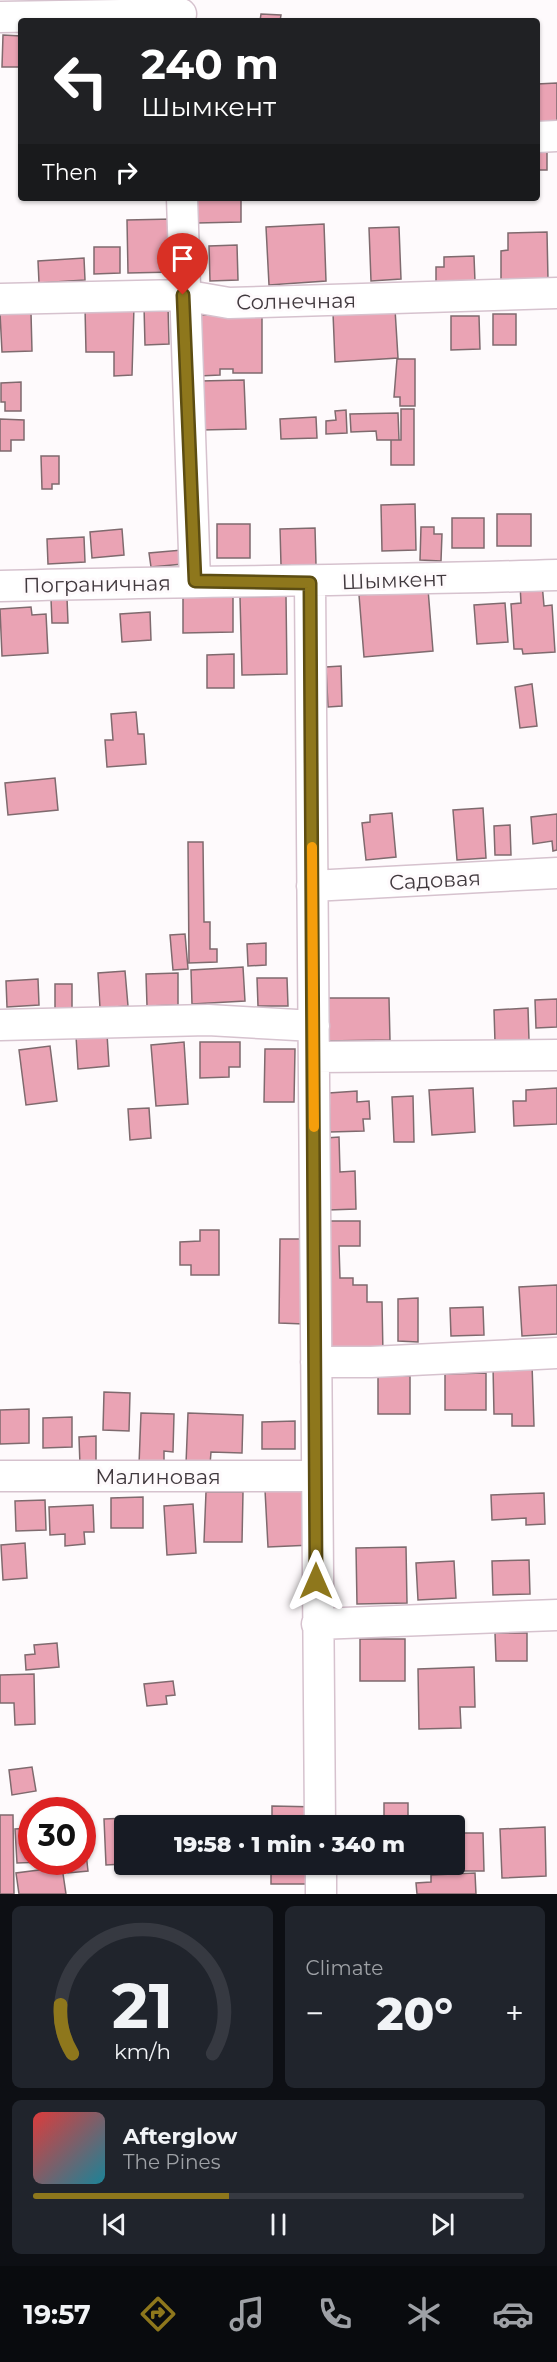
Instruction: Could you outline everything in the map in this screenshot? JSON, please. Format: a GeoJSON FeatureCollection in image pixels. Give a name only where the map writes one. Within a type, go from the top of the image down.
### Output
{"type":"FeatureCollection","features":[{"type":"Feature","properties":{"kind":"street"},"geometry":{"type":"LineString","coordinates":[[0,17],[181,12]]}},
{"type":"Feature","properties":{"kind":"street"},"geometry":{"type":"LineString","coordinates":[[540,137],[557,136]]}},
{"type":"Feature","properties":{"kind":"street"},"geometry":{"type":"LineString","coordinates":[[182,201],[183,295],[195,581]]}},
{"type":"Feature","properties":{"kind":"street","name":"Солнечная"},"geometry":{"type":"LineString","coordinates":[[0,299],[183,295],[229,303],[557,293]]}},
{"type":"Feature","properties":{"kind":"street","name":"Шымкент"},"geometry":{"type":"LineString","coordinates":[[195,581],[310,583],[557,575]]}},
{"type":"Feature","properties":{"kind":"street","name":"Пограничная"},"geometry":{"type":"LineString","coordinates":[[0,586],[195,581]]}},
{"type":"Feature","properties":{"kind":"street"},"geometry":{"type":"LineString","coordinates":[[310,583],[320,1815]]}},
{"type":"Feature","properties":{"kind":"street","name":"Садовая"},"geometry":{"type":"LineString","coordinates":[[312,886],[557,873]]}},
{"type":"Feature","properties":{"kind":"street"},"geometry":{"type":"LineString","coordinates":[[0,1025],[208,1020],[314,1026]]}},
{"type":"Feature","properties":{"kind":"street"},"geometry":{"type":"LineString","coordinates":[[314,1057],[557,1055]]}},
{"type":"Feature","properties":{"kind":"street"},"geometry":{"type":"LineString","coordinates":[[316,1362],[371,1362],[557,1353]]}},
{"type":"Feature","properties":{"kind":"street","name":"Малиновая"},"geometry":{"type":"LineString","coordinates":[[0,1476],[316,1476]]}},
{"type":"Feature","properties":{"kind":"street"},"geometry":{"type":"LineString","coordinates":[[317,1624],[557,1615]]}},
{"type":"Feature","properties":{"kind":"street"},"geometry":{"type":"LineString","coordinates":[[321,1875],[321,1894]]}},
{"type":"Feature","properties":{"kind":"building"},"geometry":{"type":"Polygon","coordinates":[[[261,14],[281,15],[280,18],[260,18],[261,14]]]}},
{"type":"Feature","properties":{"kind":"building"},"geometry":{"type":"Polygon","coordinates":[[[3,35],[18,36],[18,67],[2,67],[3,35]]]}},
{"type":"Feature","properties":{"kind":"building"},"geometry":{"type":"Polygon","coordinates":[[[557,83],[557,125],[540,125],[540,84],[557,83]]]}},
{"type":"Feature","properties":{"kind":"building"},"geometry":{"type":"Polygon","coordinates":[[[540,147],[547,147],[547,170],[540,170],[540,147]]]}},
{"type":"Feature","properties":{"kind":"building"},"geometry":{"type":"Polygon","coordinates":[[[197,201],[241,201],[241,222],[197,223],[197,201]]]}},
{"type":"Feature","properties":{"kind":"building"},"geometry":{"type":"Polygon","coordinates":[[[173,219],[175,272],[128,273],[127,220],[173,219]]]}},
{"type":"Feature","properties":{"kind":"building"},"geometry":{"type":"Polygon","coordinates":[[[324,224],[326,281],[269,285],[266,227],[324,224]]]}},
{"type":"Feature","properties":{"kind":"building"},"geometry":{"type":"Polygon","coordinates":[[[399,227],[401,279],[371,281],[369,228],[399,227]]]}},
{"type":"Feature","properties":{"kind":"building"},"geometry":{"type":"Polygon","coordinates":[[[547,232],[548,280],[501,281],[501,251],[508,250],[508,233],[547,232]]]}},
{"type":"Feature","properties":{"kind":"building"},"geometry":{"type":"Polygon","coordinates":[[[237,245],[238,280],[210,281],[209,246],[237,245]]]}},
{"type":"Feature","properties":{"kind":"building"},"geometry":{"type":"Polygon","coordinates":[[[94,247],[120,247],[120,273],[94,274],[94,247]]]}},
{"type":"Feature","properties":{"kind":"building"},"geometry":{"type":"Polygon","coordinates":[[[474,256],[475,282],[436,283],[436,267],[444,267],[444,257],[474,256]]]}},
{"type":"Feature","properties":{"kind":"building"},"geometry":{"type":"Polygon","coordinates":[[[84,258],[85,280],[39,283],[38,261],[84,258]]]}},
{"type":"Feature","properties":{"kind":"building"},"geometry":{"type":"Polygon","coordinates":[[[134,306],[132,375],[114,376],[114,352],[86,352],[85,307],[134,306]]]}},
{"type":"Feature","properties":{"kind":"building"},"geometry":{"type":"Polygon","coordinates":[[[144,306],[168,306],[169,344],[145,345],[144,306]]]}},
{"type":"Feature","properties":{"kind":"building"},"geometry":{"type":"Polygon","coordinates":[[[395,309],[398,358],[335,362],[333,313],[395,309]]]}},
{"type":"Feature","properties":{"kind":"building"},"geometry":{"type":"Polygon","coordinates":[[[0,313],[31,313],[32,351],[2,352],[0,313]]]}},
{"type":"Feature","properties":{"kind":"building"},"geometry":{"type":"Polygon","coordinates":[[[493,314],[516,314],[516,345],[493,345],[493,314]]]}},
{"type":"Feature","properties":{"kind":"building"},"geometry":{"type":"Polygon","coordinates":[[[199,315],[262,315],[262,373],[233,373],[233,369],[220,369],[220,375],[199,376],[199,315]]]}},
{"type":"Feature","properties":{"kind":"building"},"geometry":{"type":"Polygon","coordinates":[[[451,316],[479,316],[480,349],[451,350],[451,316]]]}},
{"type":"Feature","properties":{"kind":"building"},"geometry":{"type":"Polygon","coordinates":[[[397,359],[415,359],[415,406],[400,406],[400,397],[394,397],[397,359]]]}},
{"type":"Feature","properties":{"kind":"building"},"geometry":{"type":"Polygon","coordinates":[[[244,380],[246,429],[201,430],[200,381],[244,380]]]}},
{"type":"Feature","properties":{"kind":"building"},"geometry":{"type":"Polygon","coordinates":[[[21,382],[21,411],[5,411],[5,402],[1,402],[1,383],[21,382]]]}},
{"type":"Feature","properties":{"kind":"building"},"geometry":{"type":"Polygon","coordinates":[[[401,409],[414,409],[414,465],[391,465],[391,440],[401,440],[401,409]]]}},
{"type":"Feature","properties":{"kind":"building"},"geometry":{"type":"Polygon","coordinates":[[[346,410],[347,433],[326,434],[326,421],[336,420],[335,411],[346,410]]]}},
{"type":"Feature","properties":{"kind":"building"},"geometry":{"type":"Polygon","coordinates":[[[398,413],[399,440],[377,440],[376,431],[351,432],[350,414],[398,413]]]}},
{"type":"Feature","properties":{"kind":"building"},"geometry":{"type":"Polygon","coordinates":[[[316,417],[317,438],[281,439],[280,419],[316,417]]]}},
{"type":"Feature","properties":{"kind":"building"},"geometry":{"type":"Polygon","coordinates":[[[0,419],[24,420],[24,440],[11,440],[11,451],[0,451],[0,419]]]}},
{"type":"Feature","properties":{"kind":"building"},"geometry":{"type":"Polygon","coordinates":[[[41,456],[59,456],[59,484],[52,484],[52,489],[42,489],[41,456]]]}},
{"type":"Feature","properties":{"kind":"building"},"geometry":{"type":"Polygon","coordinates":[[[415,504],[416,550],[382,551],[381,505],[415,504]]]}},
{"type":"Feature","properties":{"kind":"building"},"geometry":{"type":"Polygon","coordinates":[[[497,514],[531,514],[531,546],[497,546],[497,514]]]}},
{"type":"Feature","properties":{"kind":"building"},"geometry":{"type":"Polygon","coordinates":[[[452,518],[484,518],[484,548],[452,548],[452,518]]]}},
{"type":"Feature","properties":{"kind":"building"},"geometry":{"type":"Polygon","coordinates":[[[217,524],[250,524],[250,558],[217,558],[217,524]]]}},
{"type":"Feature","properties":{"kind":"building"},"geometry":{"type":"Polygon","coordinates":[[[421,527],[434,527],[434,534],[442,534],[441,561],[420,560],[421,527]]]}},
{"type":"Feature","properties":{"kind":"building"},"geometry":{"type":"Polygon","coordinates":[[[315,528],[316,565],[281,565],[280,529],[315,528]]]}},
{"type":"Feature","properties":{"kind":"building"},"geometry":{"type":"Polygon","coordinates":[[[122,529],[124,555],[92,558],[90,532],[122,529]]]}},
{"type":"Feature","properties":{"kind":"building"},"geometry":{"type":"Polygon","coordinates":[[[84,537],[85,562],[48,564],[47,539],[84,537]]]}},
{"type":"Feature","properties":{"kind":"building"},"geometry":{"type":"Polygon","coordinates":[[[182,550],[183,564],[151,567],[149,553],[182,550]]]}},
{"type":"Feature","properties":{"kind":"building"},"geometry":{"type":"Polygon","coordinates":[[[542,583],[544,606],[552,605],[555,652],[523,654],[522,649],[514,649],[511,604],[521,603],[520,584],[542,583]]]}},
{"type":"Feature","properties":{"kind":"building"},"geometry":{"type":"Polygon","coordinates":[[[428,589],[433,651],[364,657],[359,595],[428,589]]]}},
{"type":"Feature","properties":{"kind":"building"},"geometry":{"type":"Polygon","coordinates":[[[233,596],[233,632],[183,633],[183,597],[233,596]]]}},
{"type":"Feature","properties":{"kind":"building"},"geometry":{"type":"Polygon","coordinates":[[[286,596],[287,674],[242,675],[240,597],[286,596]]]}},
{"type":"Feature","properties":{"kind":"building"},"geometry":{"type":"Polygon","coordinates":[[[67,598],[68,623],[52,623],[51,599],[67,598]]]}},
{"type":"Feature","properties":{"kind":"building"},"geometry":{"type":"Polygon","coordinates":[[[505,603],[508,642],[477,644],[474,605],[505,603]]]}},
{"type":"Feature","properties":{"kind":"building"},"geometry":{"type":"Polygon","coordinates":[[[31,607],[32,615],[46,614],[48,653],[2,656],[0,609],[31,607]]]}},
{"type":"Feature","properties":{"kind":"building"},"geometry":{"type":"Polygon","coordinates":[[[150,612],[151,640],[122,642],[120,614],[150,612]]]}},
{"type":"Feature","properties":{"kind":"building"},"geometry":{"type":"Polygon","coordinates":[[[234,654],[234,688],[207,688],[207,655],[234,654]]]}},
{"type":"Feature","properties":{"kind":"building"},"geometry":{"type":"Polygon","coordinates":[[[341,666],[342,706],[328,707],[326,667],[341,666]]]}},
{"type":"Feature","properties":{"kind":"building"},"geometry":{"type":"Polygon","coordinates":[[[532,684],[537,726],[520,728],[515,687],[532,684]]]}},
{"type":"Feature","properties":{"kind":"building"},"geometry":{"type":"Polygon","coordinates":[[[136,712],[138,734],[144,734],[146,764],[107,767],[105,740],[113,740],[111,714],[136,712]]]}},
{"type":"Feature","properties":{"kind":"building"},"geometry":{"type":"Polygon","coordinates":[[[55,778],[58,810],[8,815],[5,783],[55,778]]]}},
{"type":"Feature","properties":{"kind":"building"},"geometry":{"type":"Polygon","coordinates":[[[483,808],[486,858],[457,860],[453,810],[483,808]]]}},
{"type":"Feature","properties":{"kind":"building"},"geometry":{"type":"Polygon","coordinates":[[[392,813],[396,857],[366,860],[362,823],[370,822],[370,815],[392,813]]]}},
{"type":"Feature","properties":{"kind":"building"},"geometry":{"type":"Polygon","coordinates":[[[557,814],[557,850],[553,851],[552,841],[533,844],[531,817],[557,814]]]}},
{"type":"Feature","properties":{"kind":"building"},"geometry":{"type":"Polygon","coordinates":[[[510,825],[511,855],[495,855],[494,826],[510,825]]]}},
{"type":"Feature","properties":{"kind":"building"},"geometry":{"type":"Polygon","coordinates":[[[188,842],[203,842],[204,922],[210,922],[210,949],[217,949],[217,962],[189,963],[188,842]]]}},
{"type":"Feature","properties":{"kind":"building"},"geometry":{"type":"Polygon","coordinates":[[[185,934],[188,969],[173,970],[170,935],[185,934]]]}},
{"type":"Feature","properties":{"kind":"building"},"geometry":{"type":"Polygon","coordinates":[[[266,943],[266,965],[248,966],[247,944],[266,943]]]}},
{"type":"Feature","properties":{"kind":"building"},"geometry":{"type":"Polygon","coordinates":[[[243,967],[245,1001],[192,1004],[191,970],[243,967]]]}},
{"type":"Feature","properties":{"kind":"building"},"geometry":{"type":"Polygon","coordinates":[[[125,971],[128,1006],[100,1008],[98,973],[125,971]]]}},
{"type":"Feature","properties":{"kind":"building"},"geometry":{"type":"Polygon","coordinates":[[[178,973],[178,1005],[147,1006],[146,974],[178,973]]]}},
{"type":"Feature","properties":{"kind":"building"},"geometry":{"type":"Polygon","coordinates":[[[257,978],[287,978],[288,1006],[258,1006],[257,978]]]}},
{"type":"Feature","properties":{"kind":"building"},"geometry":{"type":"Polygon","coordinates":[[[38,979],[39,1005],[7,1007],[6,981],[38,979]]]}},
{"type":"Feature","properties":{"kind":"building"},"geometry":{"type":"Polygon","coordinates":[[[55,984],[72,984],[72,1009],[55,1009],[55,984]]]}},
{"type":"Feature","properties":{"kind":"building"},"geometry":{"type":"Polygon","coordinates":[[[325,998],[389,998],[390,1040],[325,1041],[325,998]]]}},
{"type":"Feature","properties":{"kind":"building"},"geometry":{"type":"Polygon","coordinates":[[[557,999],[557,1027],[536,1028],[535,1000],[557,999]]]}},
{"type":"Feature","properties":{"kind":"building"},"geometry":{"type":"Polygon","coordinates":[[[528,1008],[529,1040],[495,1042],[494,1010],[528,1008]]]}},
{"type":"Feature","properties":{"kind":"building"},"geometry":{"type":"Polygon","coordinates":[[[107,1034],[109,1066],[78,1069],[76,1036],[107,1034]]]}},
{"type":"Feature","properties":{"kind":"building"},"geometry":{"type":"Polygon","coordinates":[[[184,1042],[188,1104],[156,1106],[151,1045],[184,1042]]]}},
{"type":"Feature","properties":{"kind":"building"},"geometry":{"type":"Polygon","coordinates":[[[200,1042],[240,1042],[240,1067],[229,1067],[229,1077],[200,1078],[200,1042]]]}},
{"type":"Feature","properties":{"kind":"building"},"geometry":{"type":"Polygon","coordinates":[[[50,1046],[57,1101],[26,1105],[19,1050],[50,1046]]]}},
{"type":"Feature","properties":{"kind":"building"},"geometry":{"type":"Polygon","coordinates":[[[265,1049],[295,1049],[294,1102],[264,1102],[265,1049]]]}},
{"type":"Feature","properties":{"kind":"building"},"geometry":{"type":"Polygon","coordinates":[[[473,1088],[475,1132],[432,1135],[429,1090],[473,1088]]]}},
{"type":"Feature","properties":{"kind":"building"},"geometry":{"type":"Polygon","coordinates":[[[557,1088],[557,1124],[514,1126],[513,1101],[526,1101],[526,1090],[557,1088]]]}},
{"type":"Feature","properties":{"kind":"building"},"geometry":{"type":"Polygon","coordinates":[[[357,1091],[357,1102],[369,1101],[370,1119],[363,1119],[364,1131],[330,1132],[329,1093],[357,1091]]]}},
{"type":"Feature","properties":{"kind":"building"},"geometry":{"type":"Polygon","coordinates":[[[413,1096],[414,1142],[394,1142],[392,1097],[413,1096]]]}},
{"type":"Feature","properties":{"kind":"building"},"geometry":{"type":"Polygon","coordinates":[[[149,1108],[151,1138],[130,1140],[128,1109],[149,1108]]]}},
{"type":"Feature","properties":{"kind":"building"},"geometry":{"type":"Polygon","coordinates":[[[339,1137],[340,1172],[355,1171],[356,1209],[328,1210],[326,1138],[339,1137]]]}},
{"type":"Feature","properties":{"kind":"building"},"geometry":{"type":"Polygon","coordinates":[[[321,1221],[360,1221],[360,1246],[339,1246],[340,1278],[353,1278],[353,1285],[367,1285],[367,1302],[382,1302],[383,1355],[323,1356],[321,1221]]]}},
{"type":"Feature","properties":{"kind":"building"},"geometry":{"type":"Polygon","coordinates":[[[200,1230],[219,1230],[219,1275],[191,1275],[191,1265],[180,1265],[180,1242],[200,1241],[200,1230]]]}},
{"type":"Feature","properties":{"kind":"building"},"geometry":{"type":"Polygon","coordinates":[[[280,1239],[305,1239],[304,1324],[279,1323],[280,1239]]]}},
{"type":"Feature","properties":{"kind":"building"},"geometry":{"type":"Polygon","coordinates":[[[557,1285],[557,1334],[522,1336],[519,1287],[557,1285]]]}},
{"type":"Feature","properties":{"kind":"building"},"geometry":{"type":"Polygon","coordinates":[[[418,1298],[418,1342],[398,1341],[398,1299],[418,1298]]]}},
{"type":"Feature","properties":{"kind":"building"},"geometry":{"type":"Polygon","coordinates":[[[483,1307],[484,1335],[451,1336],[450,1308],[483,1307]]]}},
{"type":"Feature","properties":{"kind":"building"},"geometry":{"type":"Polygon","coordinates":[[[532,1364],[534,1426],[512,1426],[512,1414],[494,1414],[493,1366],[532,1364]]]}},
{"type":"Feature","properties":{"kind":"building"},"geometry":{"type":"Polygon","coordinates":[[[486,1373],[486,1410],[445,1410],[445,1374],[486,1373]]]}},
{"type":"Feature","properties":{"kind":"building"},"geometry":{"type":"Polygon","coordinates":[[[378,1376],[410,1376],[410,1414],[378,1414],[378,1376]]]}},
{"type":"Feature","properties":{"kind":"building"},"geometry":{"type":"Polygon","coordinates":[[[104,1392],[130,1393],[129,1431],[103,1430],[104,1392]]]}},
{"type":"Feature","properties":{"kind":"building"},"geometry":{"type":"Polygon","coordinates":[[[29,1409],[29,1443],[0,1444],[0,1410],[29,1409]]]}},
{"type":"Feature","properties":{"kind":"building"},"geometry":{"type":"Polygon","coordinates":[[[141,1413],[174,1414],[173,1452],[164,1451],[164,1466],[139,1465],[141,1413]]]}},
{"type":"Feature","properties":{"kind":"building"},"geometry":{"type":"Polygon","coordinates":[[[188,1413],[243,1415],[242,1453],[211,1452],[210,1465],[186,1464],[188,1413]]]}},
{"type":"Feature","properties":{"kind":"building"},"geometry":{"type":"Polygon","coordinates":[[[72,1417],[72,1447],[43,1448],[43,1418],[72,1417]]]}},
{"type":"Feature","properties":{"kind":"building"},"geometry":{"type":"Polygon","coordinates":[[[295,1421],[295,1449],[262,1449],[262,1422],[295,1421]]]}},
{"type":"Feature","properties":{"kind":"building"},"geometry":{"type":"Polygon","coordinates":[[[96,1436],[96,1466],[80,1466],[79,1437],[96,1436]]]}},
{"type":"Feature","properties":{"kind":"building"},"geometry":{"type":"Polygon","coordinates":[[[310,1488],[312,1545],[268,1547],[265,1490],[310,1488]]]}},
{"type":"Feature","properties":{"kind":"building"},"geometry":{"type":"Polygon","coordinates":[[[206,1492],[243,1492],[242,1542],[204,1542],[206,1492]]]}},
{"type":"Feature","properties":{"kind":"building"},"geometry":{"type":"Polygon","coordinates":[[[544,1493],[545,1524],[526,1525],[526,1518],[492,1520],[491,1495],[544,1493]]]}},
{"type":"Feature","properties":{"kind":"building"},"geometry":{"type":"Polygon","coordinates":[[[143,1497],[143,1528],[111,1528],[111,1498],[143,1497]]]}},
{"type":"Feature","properties":{"kind":"building"},"geometry":{"type":"Polygon","coordinates":[[[45,1500],[46,1530],[16,1531],[15,1501],[45,1500]]]}},
{"type":"Feature","properties":{"kind":"building"},"geometry":{"type":"Polygon","coordinates":[[[193,1504],[196,1553],[167,1555],[164,1506],[193,1504]]]}},
{"type":"Feature","properties":{"kind":"building"},"geometry":{"type":"Polygon","coordinates":[[[93,1505],[94,1532],[84,1532],[85,1544],[65,1546],[65,1534],[50,1535],[49,1507],[93,1505]]]}},
{"type":"Feature","properties":{"kind":"building"},"geometry":{"type":"Polygon","coordinates":[[[25,1543],[27,1578],[3,1580],[1,1545],[25,1543]]]}},
{"type":"Feature","properties":{"kind":"building"},"geometry":{"type":"Polygon","coordinates":[[[406,1547],[407,1603],[357,1604],[356,1548],[406,1547]]]}},
{"type":"Feature","properties":{"kind":"building"},"geometry":{"type":"Polygon","coordinates":[[[529,1560],[530,1594],[493,1595],[492,1561],[529,1560]]]}},
{"type":"Feature","properties":{"kind":"building"},"geometry":{"type":"Polygon","coordinates":[[[454,1561],[456,1598],[418,1600],[416,1563],[454,1561]]]}},
{"type":"Feature","properties":{"kind":"building"},"geometry":{"type":"Polygon","coordinates":[[[495,1633],[527,1633],[527,1661],[496,1661],[495,1633]]]}},
{"type":"Feature","properties":{"kind":"building"},"geometry":{"type":"Polygon","coordinates":[[[360,1639],[405,1639],[405,1681],[360,1681],[360,1639]]]}},
{"type":"Feature","properties":{"kind":"building"},"geometry":{"type":"Polygon","coordinates":[[[57,1643],[59,1667],[26,1670],[25,1655],[35,1654],[34,1645],[57,1643]]]}},
{"type":"Feature","properties":{"kind":"building"},"geometry":{"type":"Polygon","coordinates":[[[474,1667],[475,1707],[460,1707],[461,1728],[419,1729],[418,1669],[474,1667]]]}},
{"type":"Feature","properties":{"kind":"building"},"geometry":{"type":"Polygon","coordinates":[[[34,1674],[35,1724],[15,1725],[14,1703],[0,1703],[0,1675],[34,1674]]]}},
{"type":"Feature","properties":{"kind":"building"},"geometry":{"type":"Polygon","coordinates":[[[173,1681],[175,1695],[166,1696],[167,1704],[147,1706],[144,1684],[173,1681]]]}},
{"type":"Feature","properties":{"kind":"building"},"geometry":{"type":"Polygon","coordinates":[[[32,1767],[36,1791],[12,1795],[9,1770],[32,1767]]]}},
{"type":"Feature","properties":{"kind":"building"},"geometry":{"type":"Polygon","coordinates":[[[384,1803],[408,1803],[408,1815],[384,1815],[384,1803]]]}},
{"type":"Feature","properties":{"kind":"building"},"geometry":{"type":"Polygon","coordinates":[[[272,1806],[319,1807],[319,1815],[272,1815],[272,1806]]]}},
{"type":"Feature","properties":{"kind":"building"},"geometry":{"type":"Polygon","coordinates":[[[0,1815],[13,1815],[14,1894],[0,1894],[0,1815]]]}},
{"type":"Feature","properties":{"kind":"building"},"geometry":{"type":"Polygon","coordinates":[[[104,1819],[114,1819],[114,1865],[106,1865],[104,1819]]]}},
{"type":"Feature","properties":{"kind":"building"},"geometry":{"type":"Polygon","coordinates":[[[545,1827],[546,1876],[502,1878],[500,1829],[545,1827]]]}},
{"type":"Feature","properties":{"kind":"building"},"geometry":{"type":"Polygon","coordinates":[[[15,1829],[18,1829],[18,1863],[17,1863],[15,1829]]]}},
{"type":"Feature","properties":{"kind":"building"},"geometry":{"type":"Polygon","coordinates":[[[465,1833],[483,1833],[484,1871],[465,1871],[465,1833]]]}},
{"type":"Feature","properties":{"kind":"building"},"geometry":{"type":"Polygon","coordinates":[[[16,1873],[18,1875],[63,1875],[66,1894],[19,1894],[16,1873]]]}},
{"type":"Feature","properties":{"kind":"building"},"geometry":{"type":"Polygon","coordinates":[[[475,1873],[476,1894],[417,1894],[416,1883],[431,1882],[431,1875],[475,1873]]]}},
{"type":"Feature","properties":{"kind":"building"},"geometry":{"type":"Polygon","coordinates":[[[271,1875],[318,1875],[318,1884],[271,1884],[271,1875]]]}},
{"type":"Feature","properties":{"kind":"slow traffic"},"geometry":{"type":"LineString","coordinates":[[312,847],[314,1127]]}},
{"type":"Feature","properties":{"kind":"route"},"geometry":{"type":"LineString","coordinates":[[183,295],[195,581],[310,583],[316,1581]]}}]}
